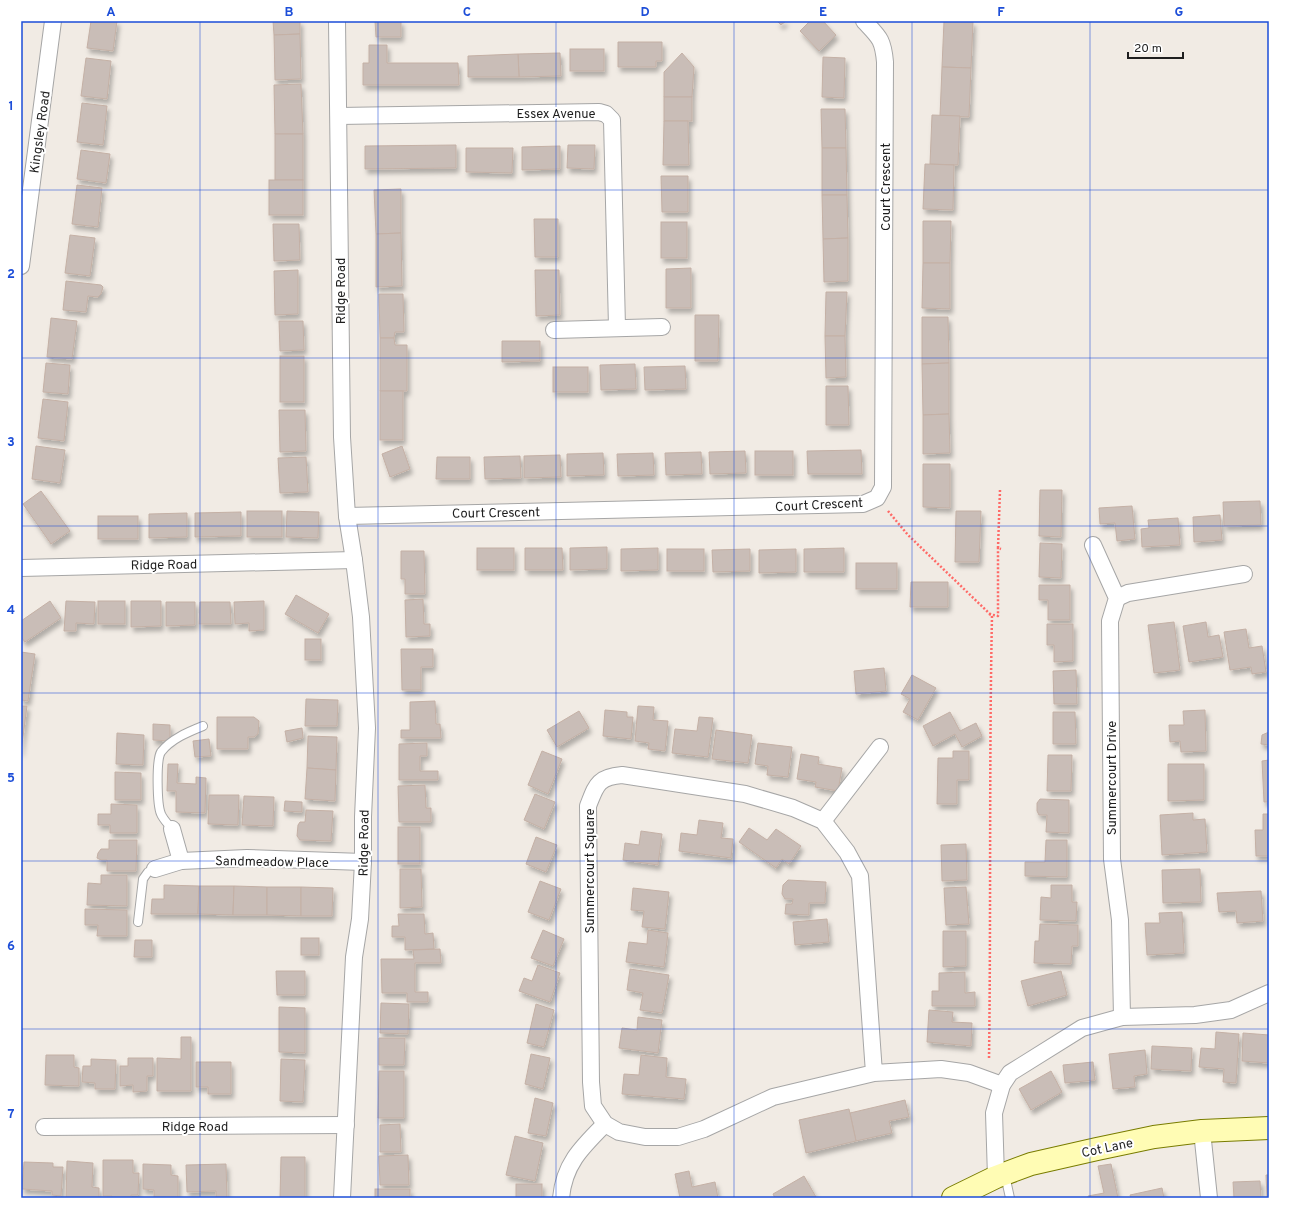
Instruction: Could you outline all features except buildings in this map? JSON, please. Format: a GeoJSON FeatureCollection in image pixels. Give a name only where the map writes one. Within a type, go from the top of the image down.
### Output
{"type":"FeatureCollection","features":[{"type":"Feature","properties":{"kind":"street","name":"Kingsley Road"},"geometry":{"type":"LineString","coordinates":[[21,266],[53,21]]}},
{"type":"Feature","properties":{"kind":"street","name":"Ridge Road"},"geometry":{"type":"LineString","coordinates":[[337,21],[342,437],[347,516],[361,617],[367,728],[360,919],[354,956],[342,1198]]}},
{"type":"Feature","properties":{"kind":"street","name":"Court Crescent"},"geometry":{"type":"LineString","coordinates":[[347,516],[863,504],[877,498],[883,487],[885,62],[884,47],[880,38],[864,21]]}},
{"type":"Feature","properties":{"kind":"street","name":"Essex Avenue"},"geometry":{"type":"LineString","coordinates":[[339,116],[599,112],[606,114],[612,120],[617,327]]}},
{"type":"Feature","properties":{"kind":"street"},"geometry":{"type":"LineString","coordinates":[[554,330],[617,327],[662,327]]}},
{"type":"Feature","properties":{"kind":"street"},"geometry":{"type":"LineString","coordinates":[[1093,545],[1117,598],[1128,593],[1244,574]]}},
{"type":"Feature","properties":{"kind":"street","name":"Ridge Road"},"geometry":{"type":"LineString","coordinates":[[21,568],[354,560]]}},
{"type":"Feature","properties":{"kind":"street","name":"Summercourt Drive"},"geometry":{"type":"LineString","coordinates":[[1117,598],[1110,621],[1112,859],[1120,920],[1122,1017]]}},
{"type":"Feature","properties":{"kind":"street"},"geometry":{"type":"LineString","coordinates":[[824,821],[880,747]]}},
{"type":"Feature","properties":{"kind":"street","name":"Summercourt Square"},"geometry":{"type":"LineString","coordinates":[[605,1124],[593,1106],[591,1082],[588,806],[597,784],[610,776],[622,775],[744,794],[794,808],[824,821],[847,852],[860,876],[874,1073]]}},
{"type":"Feature","properties":{"kind":"street"},"geometry":{"type":"LineString","coordinates":[[172,829],[181,861]]}},
{"type":"Feature","properties":{"kind":"street","name":"Sandmeadow Place"},"geometry":{"type":"LineString","coordinates":[[155,868],[181,861],[248,858],[363,862]]}},
{"type":"Feature","properties":{"kind":"street"},"geometry":{"type":"LineString","coordinates":[[1001,1176],[994,1113],[1002,1085],[1010,1073],[1082,1028],[1122,1017],[1195,1015],[1231,1010],[1269,993]]}},
{"type":"Feature","properties":{"kind":"street"},"geometry":{"type":"LineString","coordinates":[[561,1198],[562,1187],[572,1161],[580,1149],[605,1124],[619,1132],[645,1137],[678,1137],[704,1129],[773,1097],[874,1073],[941,1069],[969,1073],[1002,1085]]}},
{"type":"Feature","properties":{"kind":"street","name":"Ridge Road"},"geometry":{"type":"LineString","coordinates":[[44,1127],[346,1125]]}},
{"type":"Feature","properties":{"kind":"street","name":"Cot Lane"},"geometry":{"type":"LineString","coordinates":[[953,1198],[1031,1164],[1097,1149],[1154,1137],[1202,1131],[1269,1128]]}},
{"type":"Feature","properties":{"kind":"street"},"geometry":{"type":"LineString","coordinates":[[1202,1131],[1209,1198]]}},
{"type":"Feature","properties":{"kind":"lane"},"geometry":{"type":"LineString","coordinates":[[172,829],[161,814],[158,804],[158,762],[160,754],[167,746],[183,734],[203,726]]}},
{"type":"Feature","properties":{"kind":"lane"},"geometry":{"type":"LineString","coordinates":[[138,922],[143,879],[148,872],[155,868]]}},
{"type":"Feature","properties":{"kind":"lane"},"geometry":{"type":"LineString","coordinates":[[1001,1176],[1010,1198]]}},
{"type":"Feature","properties":{"kind":"path"},"geometry":{"type":"LineString","coordinates":[[989,614],[998,616],[1000,490]]}},
{"type":"Feature","properties":{"kind":"path"},"geometry":{"type":"LineString","coordinates":[[877,498],[908,535],[992,616],[990,741],[991,916],[988,1059]]}}]}
